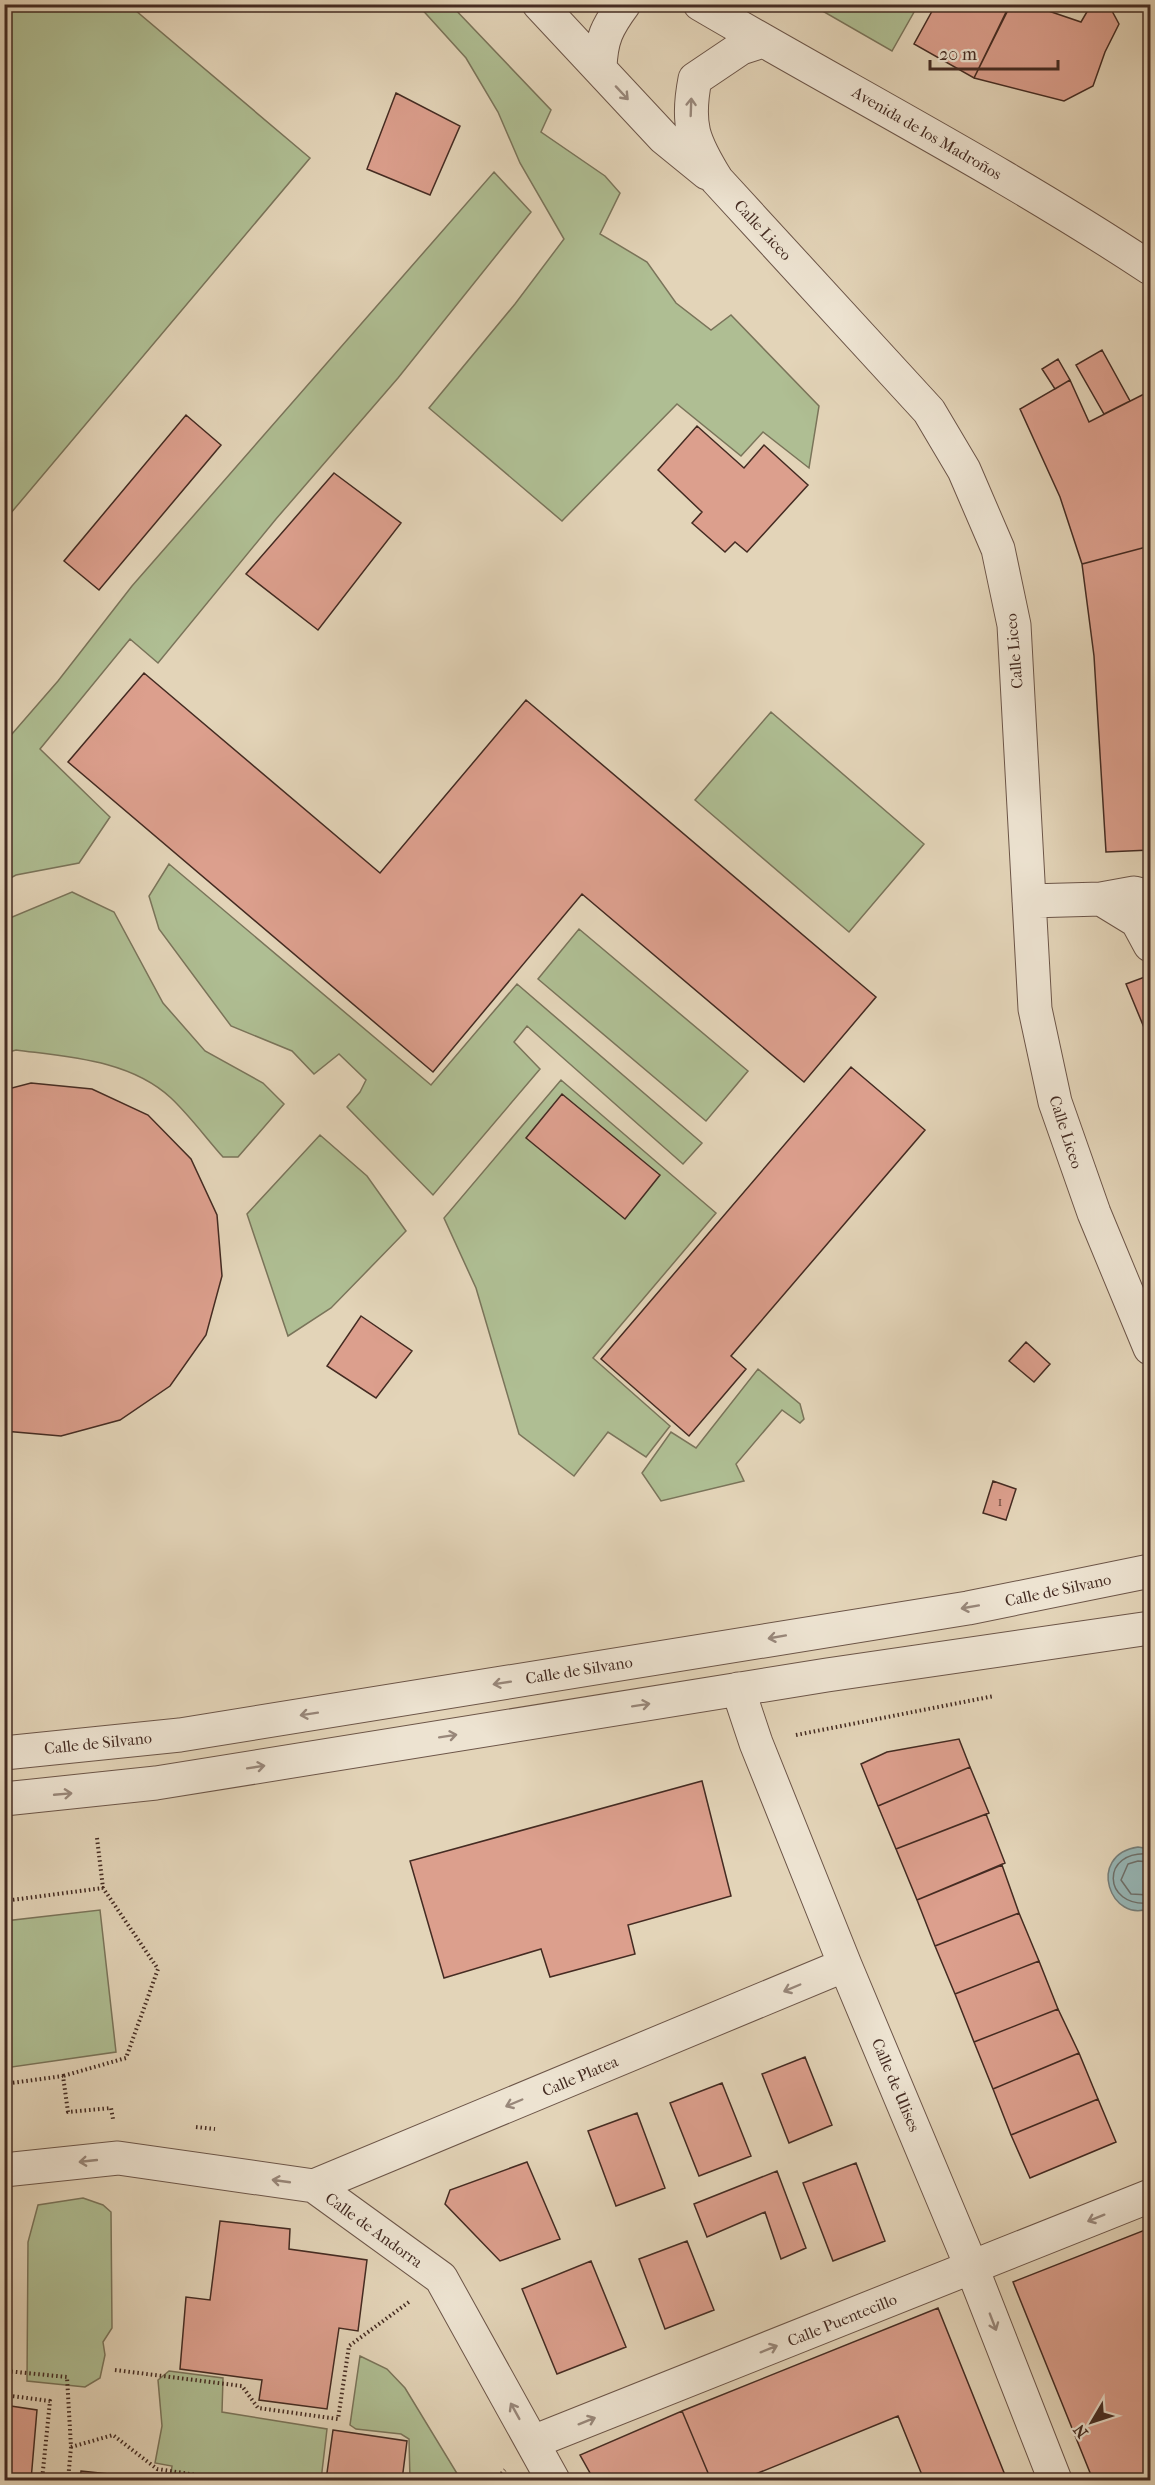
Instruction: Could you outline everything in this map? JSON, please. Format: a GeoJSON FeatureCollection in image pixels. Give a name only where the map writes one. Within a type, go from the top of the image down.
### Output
{"type":"FeatureCollection","features":[{"type":"Feature","properties":{"kind":"street","name":"Calle Liceo"},"geometry":{"type":"LineString","coordinates":[[539,4],[664,138],[689,161],[717,180]]}},
{"type":"Feature","properties":{"kind":"street"},"geometry":{"type":"LineString","coordinates":[[600,68],[601,44],[609,24],[624,4]]}},
{"type":"Feature","properties":{"kind":"street","name":"Avenida de los Madroños"},"geometry":{"type":"LineString","coordinates":[[700,4],[913,124],[1102,236],[1150,268]]}},
{"type":"Feature","properties":{"kind":"street","name":"Calle Liceo"},"geometry":{"type":"LineString","coordinates":[[763,41],[741,48],[695,79],[690,106],[692,127],[698,148],[717,180],[929,411],[964,470],[998,549],[1014,624],[1035,1009],[1055,1102],[1094,1213],[1150,1348]]}},
{"type":"Feature","properties":{"kind":"street"},"geometry":{"type":"LineString","coordinates":[[1029,901],[1101,899],[1134,893],[1150,897]]}},
{"type":"Feature","properties":{"kind":"street"},"geometry":{"type":"LineString","coordinates":[[1101,899],[1137,921],[1150,945]]}},
{"type":"Feature","properties":{"kind":"street","name":"Calle Liceo"},"geometry":{"type":"LineString","coordinates":[[1094,1213],[1150,1294]]}},
{"type":"Feature","properties":{"kind":"street","name":"Calle de Silvano"},"geometry":{"type":"LineString","coordinates":[[4,1753],[192,1733],[968,1608],[1150,1571]]}},
{"type":"Feature","properties":{"kind":"street"},"geometry":{"type":"LineString","coordinates":[[4,1800],[145,1784],[738,1689],[1150,1628]]}},
{"type":"Feature","properties":{"kind":"street","name":"Calle de Ulises"},"geometry":{"type":"LineString","coordinates":[[738,1689],[756,1743],[845,1965],[972,2268],[1055,2481]]}},
{"type":"Feature","properties":{"kind":"street","name":"Calle Platea"},"geometry":{"type":"LineString","coordinates":[[314,2186],[845,1965]]}},
{"type":"Feature","properties":{"kind":"street","name":"Calle de Andorra"},"geometry":{"type":"LineString","coordinates":[[4,2170],[118,2158],[314,2186],[441,2278],[553,2481]]}},
{"type":"Feature","properties":{"kind":"street","name":"Calle Puentecillo"},"geometry":{"type":"LineString","coordinates":[[533,2442],[1150,2196]]}},
{"type":"Feature","properties":{"kind":"path"},"geometry":{"type":"LineString","coordinates":[[756,1743],[993,1696]]}},
{"type":"Feature","properties":{"kind":"path"},"geometry":{"type":"LineString","coordinates":[[4,2084],[63,2076],[126,2058],[158,1969],[103,1888],[97,1838]]}},
{"type":"Feature","properties":{"kind":"path"},"geometry":{"type":"LineString","coordinates":[[4,1901],[103,1888]]}},
{"type":"Feature","properties":{"kind":"path"},"geometry":{"type":"LineString","coordinates":[[63,2076],[68,2112],[111,2108],[114,2125]]}},
{"type":"Feature","properties":{"kind":"path"},"geometry":{"type":"LineString","coordinates":[[192,2127],[224,2131]]}},
{"type":"Feature","properties":{"kind":"path"},"geometry":{"type":"LineString","coordinates":[[115,2370],[242,2386],[258,2408],[338,2419],[349,2346],[441,2278]]}},
{"type":"Feature","properties":{"kind":"path"},"geometry":{"type":"LineString","coordinates":[[4,2388],[6,2371],[67,2377],[71,2447],[68,2481]]}},
{"type":"Feature","properties":{"kind":"path"},"geometry":{"type":"LineString","coordinates":[[4,2395],[50,2401],[42,2481]]}},
{"type":"Feature","properties":{"kind":"path"},"geometry":{"type":"LineString","coordinates":[[71,2447],[113,2435],[157,2469],[230,2481]]}},
{"type":"Feature","properties":{"kind":"green space"},"geometry":{"type":"Polygon","coordinates":[[[5,4],[129,5],[310,158],[5,520],[5,4]]]}},
{"type":"Feature","properties":{"kind":"green space"},"geometry":{"type":"Polygon","coordinates":[[[418,5],[451,5],[551,110],[541,132],[605,176],[620,193],[600,234],[647,262],[676,303],[711,330],[731,315],[819,406],[809,468],[763,432],[741,456],[677,404],[562,521],[429,408],[515,304],[564,239],[520,163],[498,112],[466,58],[418,5]]]}},
{"type":"Feature","properties":{"kind":"green space"},"geometry":{"type":"Polygon","coordinates":[[[812,5],[918,5],[892,51],[812,5]]]}},
{"type":"Feature","properties":{"kind":"green space"},"geometry":{"type":"Polygon","coordinates":[[[494,172],[531,212],[398,378],[276,519],[158,663],[130,639],[40,749],[110,817],[79,863],[16,875],[5,881],[5,742],[58,681],[132,586],[494,172]]]}},
{"type":"Feature","properties":{"kind":"green space"},"geometry":{"type":"Polygon","coordinates":[[[771,712],[924,844],[849,932],[695,800],[771,712]]]}},
{"type":"Feature","properties":{"kind":"green space"},"geometry":{"type":"Polygon","coordinates":[[[169,864],[431,1085],[517,984],[702,1143],[683,1164],[527,1026],[514,1042],[540,1069],[433,1195],[347,1107],[360,1092],[366,1080],[339,1054],[314,1074],[292,1051],[231,1026],[159,929],[149,896],[169,864]]]}},
{"type":"Feature","properties":{"kind":"green space"},"geometry":{"type":"Polygon","coordinates":[[[72,892],[114,912],[163,1003],[205,1051],[263,1083],[284,1104],[238,1157],[223,1157],[171,1098],[155,1085],[137,1075],[78,1058],[16,1050],[5,1053],[5,920],[72,892]]]}},
{"type":"Feature","properties":{"kind":"green space"},"geometry":{"type":"Polygon","coordinates":[[[579,929],[748,1071],[706,1121],[538,979],[579,929]]]}},
{"type":"Feature","properties":{"kind":"green space"},"geometry":{"type":"Polygon","coordinates":[[[561,1080],[716,1213],[593,1358],[670,1426],[646,1457],[608,1432],[574,1476],[519,1434],[476,1288],[444,1218],[561,1080]]]}},
{"type":"Feature","properties":{"kind":"green space"},"geometry":{"type":"Polygon","coordinates":[[[320,1135],[367,1176],[406,1231],[331,1308],[288,1336],[247,1214],[320,1135]]]}},
{"type":"Feature","properties":{"kind":"green space"},"geometry":{"type":"Polygon","coordinates":[[[758,1369],[800,1404],[804,1419],[800,1423],[782,1410],[736,1464],[744,1481],[661,1501],[642,1473],[671,1432],[696,1448],[758,1369]]]}},
{"type":"Feature","properties":{"kind":"green space"},"geometry":{"type":"Polygon","coordinates":[[[100,1910],[116,2052],[5,2068],[5,1921],[100,1910]]]}},
{"type":"Feature","properties":{"kind":"green space"},"geometry":{"type":"Polygon","coordinates":[[[83,2198],[103,2205],[111,2212],[112,2328],[103,2342],[105,2355],[100,2378],[85,2387],[27,2381],[28,2242],[38,2205],[83,2198]]]}},
{"type":"Feature","properties":{"kind":"green space"},"geometry":{"type":"Polygon","coordinates":[[[360,2356],[387,2369],[405,2388],[461,2480],[410,2480],[409,2439],[401,2434],[356,2429],[350,2425],[360,2356]]]}},
{"type":"Feature","properties":{"kind":"green space"},"geometry":{"type":"Polygon","coordinates":[[[169,2371],[223,2378],[222,2412],[327,2429],[321,2480],[170,2480],[172,2466],[155,2463],[162,2426],[158,2380],[169,2371]]]}},
{"type":"Feature","properties":{"kind":"water"},"geometry":{"type":"Polygon","coordinates":[[[1138,1847],[1150,1849],[1150,1908],[1136,1911],[1124,1907],[1115,1898],[1108,1874],[1112,1862],[1122,1853],[1138,1847]]]}},
{"type":"Feature","properties":{"kind":"building"},"geometry":{"type":"Polygon","coordinates":[[[936,4],[998,4],[1008,10],[974,78],[914,44],[936,4]]]}},
{"type":"Feature","properties":{"kind":"building"},"geometry":{"type":"Polygon","coordinates":[[[1010,4],[1028,4],[1081,22],[1088,10],[1112,11],[1119,24],[1105,52],[1093,86],[1064,101],[974,78],[1010,4]]]}},
{"type":"Feature","properties":{"kind":"building"},"geometry":{"type":"Polygon","coordinates":[[[396,93],[460,126],[430,195],[367,169],[396,93]]]}},
{"type":"Feature","properties":{"kind":"building"},"geometry":{"type":"Polygon","coordinates":[[[1102,350],[1130,401],[1104,414],[1076,365],[1102,350]]]}},
{"type":"Feature","properties":{"kind":"building"},"geometry":{"type":"Polygon","coordinates":[[[1058,359],[1070,380],[1055,389],[1042,369],[1058,359]]]}},
{"type":"Feature","properties":{"kind":"building"},"geometry":{"type":"Polygon","coordinates":[[[1070,380],[1089,422],[1150,391],[1150,546],[1082,564],[1060,497],[1020,409],[1070,380]]]}},
{"type":"Feature","properties":{"kind":"building"},"geometry":{"type":"Polygon","coordinates":[[[186,415],[221,445],[99,590],[64,561],[186,415]]]}},
{"type":"Feature","properties":{"kind":"building"},"geometry":{"type":"Polygon","coordinates":[[[697,426],[744,468],[764,445],[808,485],[747,552],[735,542],[725,552],[692,523],[702,512],[658,470],[697,426]]]}},
{"type":"Feature","properties":{"kind":"building"},"geometry":{"type":"Polygon","coordinates":[[[334,473],[401,523],[318,630],[246,574],[334,473]]]}},
{"type":"Feature","properties":{"kind":"building"},"geometry":{"type":"Polygon","coordinates":[[[1150,546],[1150,850],[1106,852],[1094,656],[1082,564],[1150,546]]]}},
{"type":"Feature","properties":{"kind":"building"},"geometry":{"type":"Polygon","coordinates":[[[144,673],[380,873],[526,700],[876,997],[804,1082],[582,894],[433,1072],[68,762],[144,673]]]}},
{"type":"Feature","properties":{"kind":"building"},"geometry":{"type":"Polygon","coordinates":[[[1150,975],[1150,1042],[1126,984],[1150,975]]]}},
{"type":"Feature","properties":{"kind":"building"},"geometry":{"type":"Polygon","coordinates":[[[851,1067],[925,1130],[731,1356],[746,1369],[689,1436],[601,1359],[851,1067]]]}},
{"type":"Feature","properties":{"kind":"building"},"geometry":{"type":"Polygon","coordinates":[[[31,1083],[92,1089],[148,1115],[191,1159],[217,1215],[222,1276],[206,1335],[170,1386],[120,1420],[61,1436],[4,1431],[4,1090],[31,1083]]]}},
{"type":"Feature","properties":{"kind":"building"},"geometry":{"type":"Polygon","coordinates":[[[562,1094],[660,1175],[625,1219],[526,1138],[562,1094]]]}},
{"type":"Feature","properties":{"kind":"building"},"geometry":{"type":"Polygon","coordinates":[[[361,1316],[412,1351],[376,1398],[327,1366],[361,1316]]]}},
{"type":"Feature","properties":{"kind":"building"},"geometry":{"type":"Polygon","coordinates":[[[1026,1342],[1050,1364],[1034,1382],[1009,1361],[1026,1342]]]}},
{"type":"Feature","properties":{"kind":"building"},"geometry":{"type":"Polygon","coordinates":[[[993,1481],[1016,1489],[1006,1520],[983,1513],[993,1481]]]}},
{"type":"Feature","properties":{"kind":"building"},"geometry":{"type":"Polygon","coordinates":[[[959,1739],[970,1767],[878,1806],[861,1764],[887,1752],[959,1739]]]}},
{"type":"Feature","properties":{"kind":"building"},"geometry":{"type":"Polygon","coordinates":[[[970,1767],[989,1813],[896,1849],[878,1806],[970,1767]]]}},
{"type":"Feature","properties":{"kind":"building"},"geometry":{"type":"Polygon","coordinates":[[[702,1781],[731,1896],[628,1925],[635,1954],[550,1977],[541,1949],[444,1978],[410,1861],[702,1781]]]}},
{"type":"Feature","properties":{"kind":"building"},"geometry":{"type":"Polygon","coordinates":[[[986,1814],[1005,1863],[917,1900],[896,1849],[986,1814]]]}},
{"type":"Feature","properties":{"kind":"building"},"geometry":{"type":"Polygon","coordinates":[[[1002,1865],[1019,1913],[935,1946],[917,1900],[1002,1865]]]}},
{"type":"Feature","properties":{"kind":"building"},"geometry":{"type":"Polygon","coordinates":[[[1019,1913],[1039,1961],[955,1994],[935,1946],[1019,1913]]]}},
{"type":"Feature","properties":{"kind":"building"},"geometry":{"type":"Polygon","coordinates":[[[1039,1961],[1058,2009],[974,2042],[955,1994],[1039,1961]]]}},
{"type":"Feature","properties":{"kind":"building"},"geometry":{"type":"Polygon","coordinates":[[[1058,2009],[1079,2053],[993,2089],[974,2042],[1058,2009]]]}},
{"type":"Feature","properties":{"kind":"building"},"geometry":{"type":"Polygon","coordinates":[[[1079,2053],[1098,2099],[1011,2135],[993,2089],[1079,2053]]]}},
{"type":"Feature","properties":{"kind":"building"},"geometry":{"type":"Polygon","coordinates":[[[805,2057],[832,2125],[789,2143],[762,2074],[805,2057]]]}},
{"type":"Feature","properties":{"kind":"building"},"geometry":{"type":"Polygon","coordinates":[[[722,2083],[751,2156],[699,2176],[670,2103],[722,2083]]]}},
{"type":"Feature","properties":{"kind":"building"},"geometry":{"type":"Polygon","coordinates":[[[1098,2099],[1116,2142],[1030,2178],[1011,2135],[1098,2099]]]}},
{"type":"Feature","properties":{"kind":"building"},"geometry":{"type":"Polygon","coordinates":[[[637,2113],[665,2188],[616,2206],[588,2131],[637,2113]]]}},
{"type":"Feature","properties":{"kind":"building"},"geometry":{"type":"Polygon","coordinates":[[[527,2162],[560,2239],[500,2261],[445,2204],[450,2190],[527,2162]]]}},
{"type":"Feature","properties":{"kind":"building"},"geometry":{"type":"Polygon","coordinates":[[[856,2163],[885,2241],[833,2261],[803,2183],[856,2163]]]}},
{"type":"Feature","properties":{"kind":"building"},"geometry":{"type":"Polygon","coordinates":[[[777,2171],[806,2248],[781,2259],[765,2212],[707,2237],[694,2204],[777,2171]]]}},
{"type":"Feature","properties":{"kind":"building"},"geometry":{"type":"Polygon","coordinates":[[[220,2221],[290,2229],[289,2249],[367,2260],[358,2331],[339,2328],[327,2409],[259,2400],[262,2380],[180,2369],[186,2297],[210,2300],[220,2221]]]}},
{"type":"Feature","properties":{"kind":"building"},"geometry":{"type":"Polygon","coordinates":[[[1150,2228],[1150,2480],[1093,2480],[1013,2282],[1150,2228]]]}},
{"type":"Feature","properties":{"kind":"building"},"geometry":{"type":"Polygon","coordinates":[[[687,2241],[714,2310],[665,2329],[639,2259],[687,2241]]]}},
{"type":"Feature","properties":{"kind":"building"},"geometry":{"type":"Polygon","coordinates":[[[591,2261],[626,2347],[557,2374],[522,2289],[591,2261]]]}},
{"type":"Feature","properties":{"kind":"building"},"geometry":{"type":"Polygon","coordinates":[[[938,2308],[1007,2480],[924,2480],[898,2416],[741,2480],[711,2480],[682,2411],[938,2308]]]}},
{"type":"Feature","properties":{"kind":"building"},"geometry":{"type":"Polygon","coordinates":[[[4,2405],[37,2410],[31,2480],[4,2480],[4,2405]]]}},
{"type":"Feature","properties":{"kind":"building"},"geometry":{"type":"Polygon","coordinates":[[[682,2411],[711,2480],[594,2480],[580,2455],[682,2411]]]}},
{"type":"Feature","properties":{"kind":"building"},"geometry":{"type":"Polygon","coordinates":[[[333,2430],[407,2441],[402,2480],[326,2480],[333,2430]]]}},
{"type":"Feature","properties":{"kind":"building"},"geometry":{"type":"Polygon","coordinates":[[[81,2471],[156,2479],[156,2480],[80,2480],[81,2471]]]}}]}
